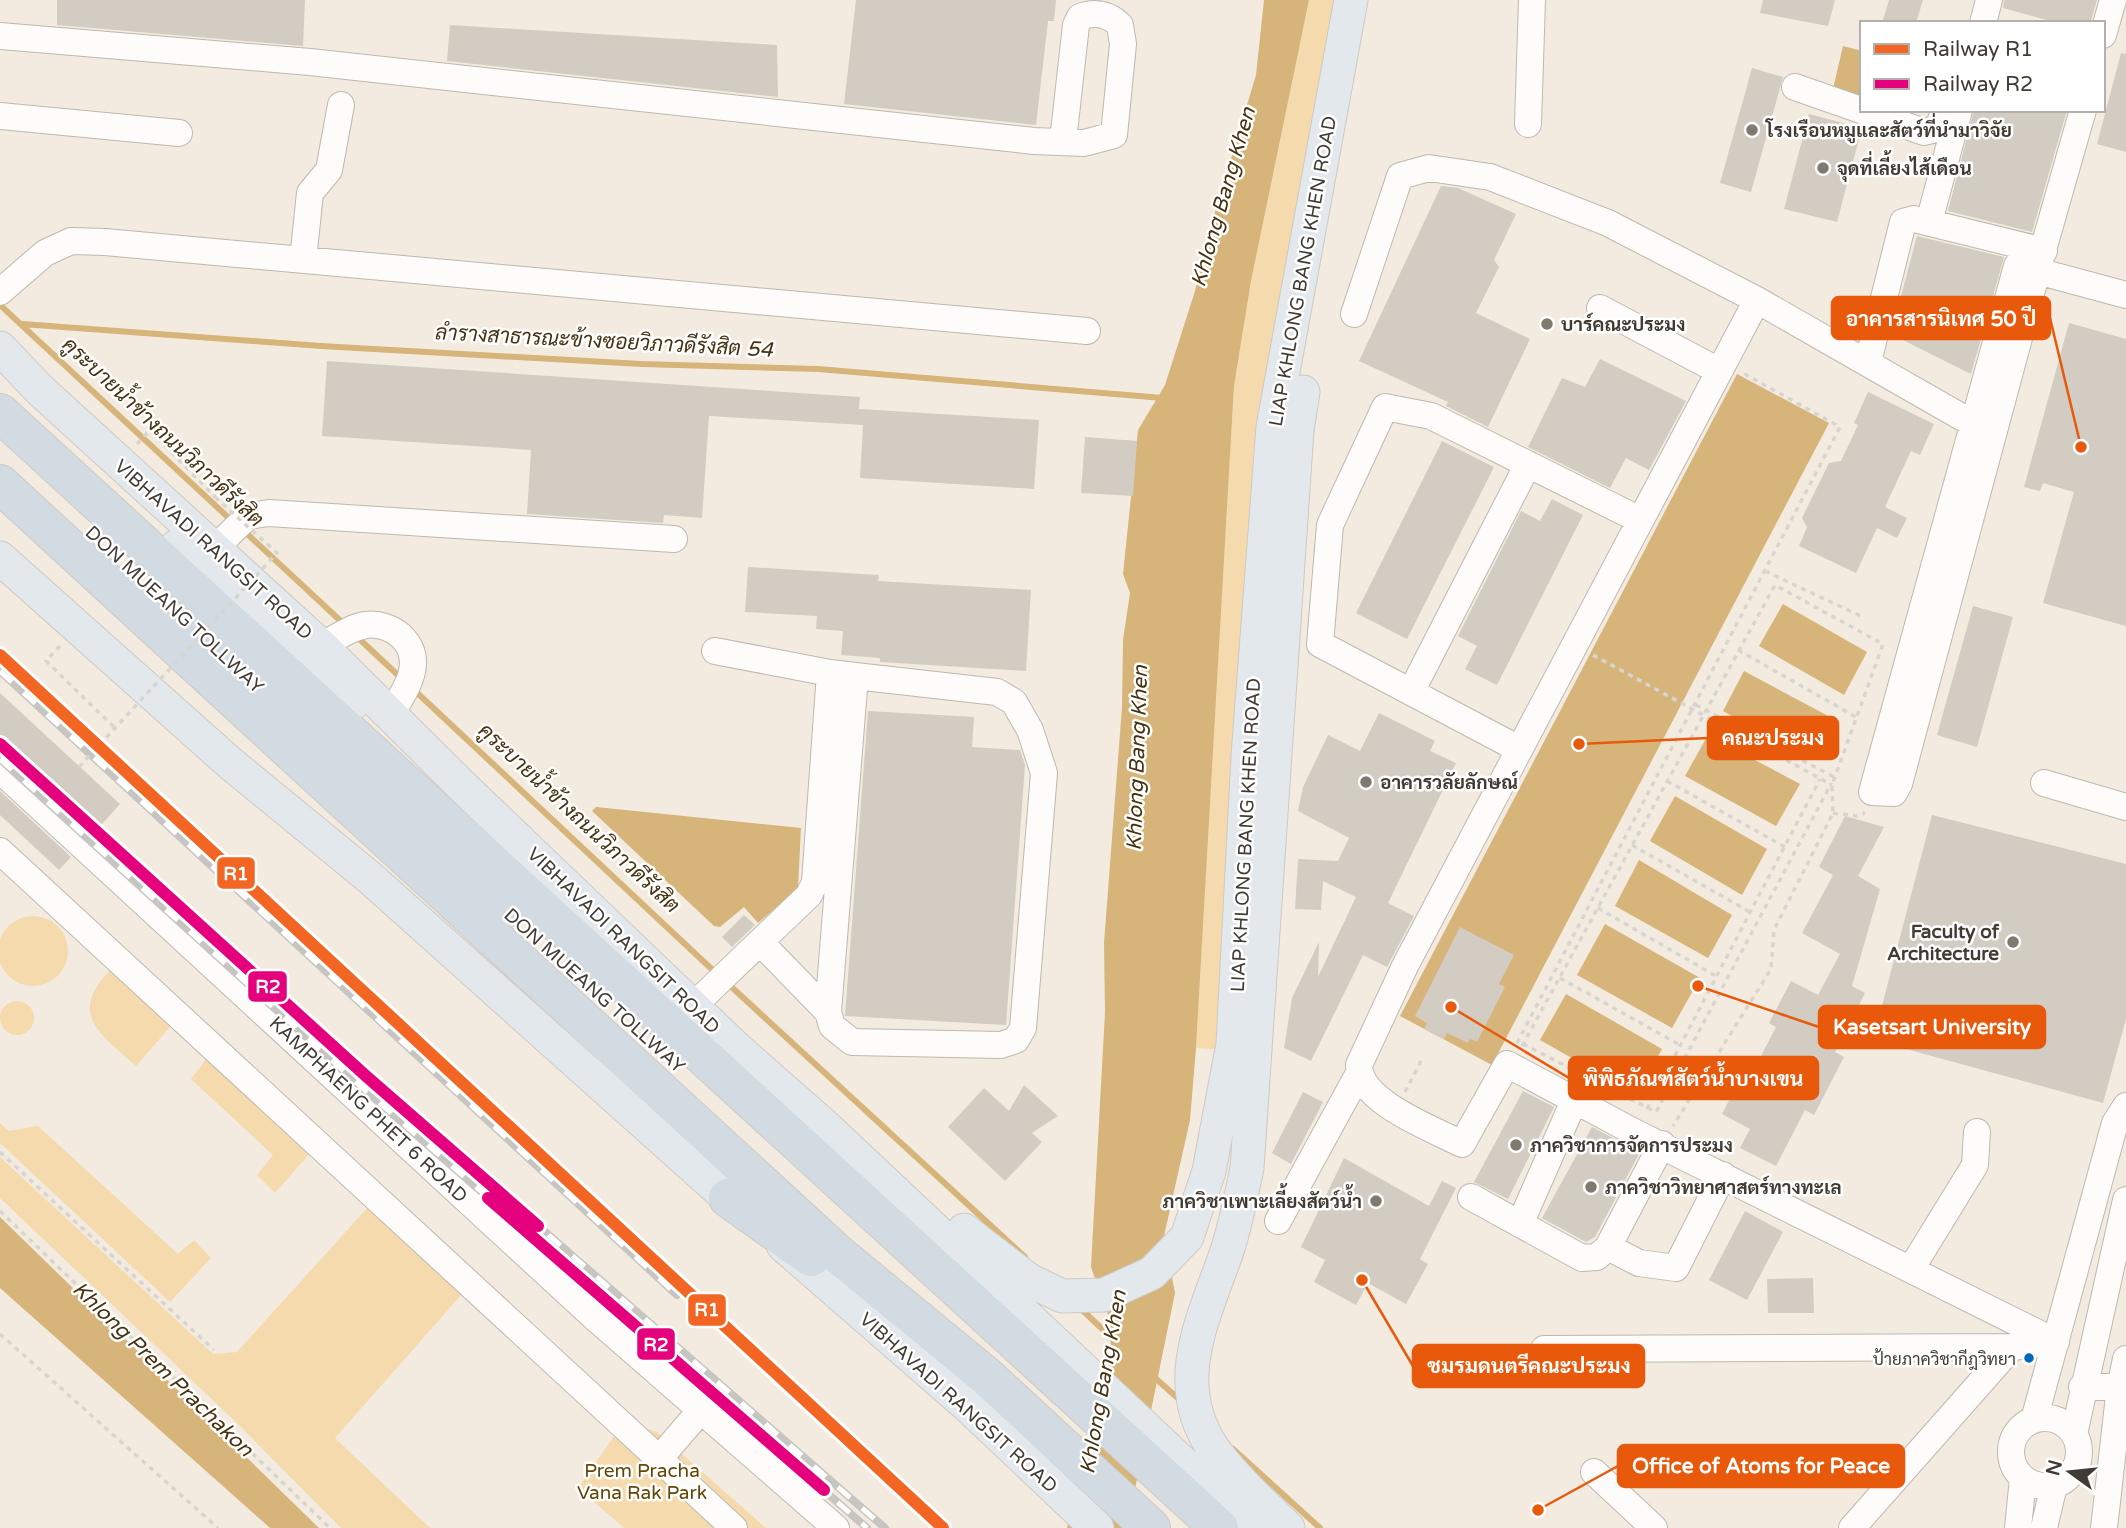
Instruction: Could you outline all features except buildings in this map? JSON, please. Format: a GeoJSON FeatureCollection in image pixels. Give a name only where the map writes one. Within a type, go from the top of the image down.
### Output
{"type":"FeatureCollection","features":[{"type":"Feature","properties":{"kind":"highway","name":"VIBHAVADI RANGSIT ROAD"},"geometry":{"type":"LineString","coordinates":[[0,413],[882,1218],[1089,1393],[1169,1466],[1219,1528]]}},
{"type":"Feature","properties":{"kind":"highway","name":"DON MUEANG TOLLWAY"},"geometry":{"type":"LineString","coordinates":[[0,447],[467,874],[1194,1528]]}},
{"type":"Feature","properties":{"kind":"highway","name":"DON MUEANG TOLLWAY"},"geometry":{"type":"LineString","coordinates":[[0,484],[839,1255],[985,1375],[1151,1528]]}},
{"type":"Feature","properties":{"kind":"highway","name":"VIBHAVADI RANGSIT ROAD"},"geometry":{"type":"LineString","coordinates":[[0,503],[235,716],[432,906],[870,1299],[982,1389],[1070,1486],[1130,1528]]}},
{"type":"Feature","properties":{"kind":"highway"},"geometry":{"type":"LineString","coordinates":[[735,1047],[882,1218]]}},
{"type":"Feature","properties":{"kind":"highway"},"geometry":{"type":"LineString","coordinates":[[728,1198],[870,1299]]}},
{"type":"Feature","properties":{"kind":"main road","name":"LIAP KHLONG BANG KHEN ROAD"},"geometry":{"type":"LineString","coordinates":[[828,1129],[898,1170],[983,1246],[1029,1280],[1062,1296],[1104,1295],[1152,1273],[1187,1237],[1209,1171],[1233,1044],[1248,756],[1273,427],[1351,0]]}},
{"type":"Feature","properties":{"kind":"main road","name":"LIAP KHLONG BANG KHEN ROAD"},"geometry":{"type":"LineString","coordinates":[[1273,1526],[1214,1449],[1195,1408],[1190,1366],[1200,1323],[1239,1210],[1247,1168],[1297,429],[1374,0]]}},
{"type":"Feature","properties":{"kind":"main road","name":"VIBHAVADI RANGSIT ROAD"},"geometry":{"type":"LineString","coordinates":[[0,348],[40,390],[230,532],[332,643],[402,695],[460,785],[712,988],[735,1047],[828,1129],[1089,1393]]}},
{"type":"Feature","properties":{"kind":"main road"},"geometry":{"type":"LineString","coordinates":[[0,378],[31,411],[332,643],[460,785]]}},
{"type":"Feature","properties":{"kind":"main road"},"geometry":{"type":"LineString","coordinates":[[0,534],[239,744],[369,877]]}},
{"type":"Feature","properties":{"kind":"main road","name":"VIBHAVADI RANGSIT ROAD"},"geometry":{"type":"LineString","coordinates":[[0,558],[230,763],[369,877],[728,1198],[968,1406],[1070,1486],[1097,1528]]}},
{"type":"Feature","properties":{"kind":"main road","name":"VIBHAVADI RANGSIT ROAD"},"geometry":{"type":"LineString","coordinates":[[1169,1466],[1273,1526]]}},
{"type":"Feature","properties":{"kind":"street"},"geometry":{"type":"LineString","coordinates":[[1528,124],[1532,0]]}},
{"type":"Feature","properties":{"kind":"street"},"geometry":{"type":"LineString","coordinates":[[1969,21],[1974,0]]}},
{"type":"Feature","properties":{"kind":"street"},"geometry":{"type":"LineString","coordinates":[[1984,21],[1989,0]]}},
{"type":"Feature","properties":{"kind":"street"},"geometry":{"type":"LineString","coordinates":[[2105,28],[2113,0]]}},
{"type":"Feature","properties":{"kind":"street"},"geometry":{"type":"LineString","coordinates":[[0,36],[310,62],[1034,141],[1084,143],[1114,135],[1123,44],[1120,25],[1104,14],[1080,17],[1076,25],[1063,141]]}},
{"type":"Feature","properties":{"kind":"street"},"geometry":{"type":"LineString","coordinates":[[1795,87],[1860,110]]}},
{"type":"Feature","properties":{"kind":"street"},"geometry":{"type":"LineString","coordinates":[[303,260],[310,193],[329,170],[341,105]]}},
{"type":"Feature","properties":{"kind":"street"},"geometry":{"type":"LineString","coordinates":[[1867,112],[1924,132],[1933,131],[1940,124],[1943,112]]}},
{"type":"Feature","properties":{"kind":"street"},"geometry":{"type":"LineString","coordinates":[[1929,222],[1958,112]]}},
{"type":"Feature","properties":{"kind":"street"},"geometry":{"type":"LineString","coordinates":[[2040,261],[2081,112]]}},
{"type":"Feature","properties":{"kind":"street"},"geometry":{"type":"LineString","coordinates":[[0,116],[179,133]]}},
{"type":"Feature","properties":{"kind":"street"},"geometry":{"type":"LineString","coordinates":[[1354,314],[1401,176],[1429,167],[1490,177],[1608,223],[1757,300],[1983,425]]}},
{"type":"Feature","properties":{"kind":"street"},"geometry":{"type":"LineString","coordinates":[[1868,362],[1903,222],[1914,219],[2040,261],[2126,295]]}},
{"type":"Feature","properties":{"kind":"street"},"geometry":{"type":"LineString","coordinates":[[0,292],[45,253],[71,242],[105,242],[1087,331]]}},
{"type":"Feature","properties":{"kind":"street"},"geometry":{"type":"LineString","coordinates":[[1983,425],[1872,792],[1894,793],[1899,784],[1983,425],[2017,266],[2040,261]]}},
{"type":"Feature","properties":{"kind":"street"},"geometry":{"type":"LineString","coordinates":[[1278,1221],[1359,1073],[1359,1065],[1405,966],[1517,748],[1757,300]]}},
{"type":"Feature","properties":{"kind":"street"},"geometry":{"type":"LineString","coordinates":[[1600,308],[1721,367]]}},
{"type":"Feature","properties":{"kind":"street"},"geometry":{"type":"LineString","coordinates":[[1517,748],[1320,644],[1330,526],[1385,407],[1431,416],[1640,520]]}},
{"type":"Feature","properties":{"kind":"street"},"geometry":{"type":"LineString","coordinates":[[1411,692],[1528,464]]}},
{"type":"Feature","properties":{"kind":"street"},"geometry":{"type":"LineString","coordinates":[[230,532],[269,513],[674,539]]}},
{"type":"Feature","properties":{"kind":"street"},"geometry":{"type":"LineString","coordinates":[[332,643],[384,626],[408,644],[414,657],[402,695]]}},
{"type":"Feature","properties":{"kind":"street"},"geometry":{"type":"LineString","coordinates":[[715,651],[843,674],[977,687],[997,692],[1014,702],[1038,747],[1044,773],[1023,1028],[1016,1040],[1001,1045],[852,1042],[832,1026],[828,1012],[843,674]]}},
{"type":"Feature","properties":{"kind":"street"},"geometry":{"type":"LineString","coordinates":[[712,988],[802,904],[814,882],[843,674]]}},
{"type":"Feature","properties":{"kind":"street","name":"KAMPHAENG PHET 6 ROAD"},"geometry":{"type":"LineString","coordinates":[[0,770],[595,1318],[836,1528]]}},
{"type":"Feature","properties":{"kind":"street"},"geometry":{"type":"LineString","coordinates":[[2044,783],[2126,807]]}},
{"type":"Feature","properties":{"kind":"street"},"geometry":{"type":"LineString","coordinates":[[0,851],[734,1528]]}},
{"type":"Feature","properties":{"kind":"street"},"geometry":{"type":"LineString","coordinates":[[760,942],[828,1012]]}},
{"type":"Feature","properties":{"kind":"street"},"geometry":{"type":"LineString","coordinates":[[1359,1073],[1376,1099],[1462,1144],[1515,1049],[1574,1101],[2056,1342]]}},
{"type":"Feature","properties":{"kind":"street"},"geometry":{"type":"LineString","coordinates":[[1520,1224],[1574,1101]]}},
{"type":"Feature","properties":{"kind":"street"},"geometry":{"type":"LineString","coordinates":[[2126,1106],[2115,1123],[2034,1420],[2016,1434],[2011,1451],[2015,1469],[2023,1478],[2042,1486],[2054,1485],[2071,1474],[2078,1461],[2079,1449],[2074,1434],[2082,1387],[2126,1200]]}},
{"type":"Feature","properties":{"kind":"street"},"geometry":{"type":"LineString","coordinates":[[1911,1269],[1975,1166],[1976,1132]]}},
{"type":"Feature","properties":{"kind":"street"},"geometry":{"type":"LineString","coordinates":[[1471,1197],[1582,1258],[1597,1256],[1608,1247],[1662,1144]]}},
{"type":"Feature","properties":{"kind":"street"},"geometry":{"type":"LineString","coordinates":[[1608,1247],[1646,1265],[1676,1268],[1723,1175]]}},
{"type":"Feature","properties":{"kind":"street"},"geometry":{"type":"LineString","coordinates":[[1544,1349],[2012,1347],[2056,1342]]}},
{"type":"Feature","properties":{"kind":"street"},"geometry":{"type":"LineString","coordinates":[[1852,1528],[2012,1347]]}},
{"type":"Feature","properties":{"kind":"street"},"geometry":{"type":"LineString","coordinates":[[2104,1528],[2120,1387],[2126,1359]]}},
{"type":"Feature","properties":{"kind":"street"},"geometry":{"type":"LineString","coordinates":[[2082,1387],[2120,1387]]}},
{"type":"Feature","properties":{"kind":"street"},"geometry":{"type":"LineString","coordinates":[[658,1460],[701,1410]]}},
{"type":"Feature","properties":{"kind":"street"},"geometry":{"type":"LineString","coordinates":[[2034,1420],[2057,1420],[2074,1434]]}},
{"type":"Feature","properties":{"kind":"street"},"geometry":{"type":"LineString","coordinates":[[1594,1472],[1654,1528]]}},
{"type":"Feature","properties":{"kind":"street"},"geometry":{"type":"LineString","coordinates":[[2018,1528],[2023,1478]]}},
{"type":"Feature","properties":{"kind":"street"},"geometry":{"type":"LineString","coordinates":[[2044,1528],[2054,1485]]}},
{"type":"Feature","properties":{"kind":"path"},"geometry":{"type":"LineString","coordinates":[[1515,1049],[1840,427],[1721,367]]}},
{"type":"Feature","properties":{"kind":"path"},"geometry":{"type":"LineString","coordinates":[[79,767],[277,553],[216,498],[150,430],[139,442]]}},
{"type":"Feature","properties":{"kind":"path"},"geometry":{"type":"LineString","coordinates":[[1765,571],[1863,617]]}},
{"type":"Feature","properties":{"kind":"path"},"geometry":{"type":"LineString","coordinates":[[1775,585],[1883,644],[1831,785],[1656,1112],[1515,1049],[1560,978],[1775,585]]}},
{"type":"Feature","properties":{"kind":"path"},"geometry":{"type":"LineString","coordinates":[[77,627],[46,661],[115,728]]}},
{"type":"Feature","properties":{"kind":"path"},"geometry":{"type":"LineString","coordinates":[[1738,650],[1856,717]]}},
{"type":"Feature","properties":{"kind":"path"},"geometry":{"type":"LineString","coordinates":[[1597,657],[1831,785]]}},
{"type":"Feature","properties":{"kind":"path"},"geometry":{"type":"LineString","coordinates":[[1696,705],[1834,778]]}},
{"type":"Feature","properties":{"kind":"path"},"geometry":{"type":"LineString","coordinates":[[1634,1132],[1821,779]]}},
{"type":"Feature","properties":{"kind":"path"},"geometry":{"type":"LineString","coordinates":[[1667,780],[1785,847]]}},
{"type":"Feature","properties":{"kind":"path"},"geometry":{"type":"LineString","coordinates":[[1662,1144],[1771,969],[1774,930],[1833,813],[1831,785]]}},
{"type":"Feature","properties":{"kind":"path"},"geometry":{"type":"LineString","coordinates":[[1632,845],[1750,912]]}},
{"type":"Feature","properties":{"kind":"path"},"geometry":{"type":"LineString","coordinates":[[1598,908],[1716,976]]}},
{"type":"Feature","properties":{"kind":"path"},"geometry":{"type":"LineString","coordinates":[[1560,978],[1680,1045]]}},
{"type":"Feature","properties":{"kind":"path"},"geometry":{"type":"LineString","coordinates":[[1395,1109],[1423,1057]]}},
{"type":"Feature","properties":{"kind":"path"},"geometry":{"type":"LineString","coordinates":[[0,1152],[214,1350]]}},
{"type":"Feature","properties":{"kind":"path"},"geometry":{"type":"LineString","coordinates":[[0,1211],[330,1528]]}},
{"type":"Feature","properties":{"kind":"path"},"geometry":{"type":"LineString","coordinates":[[0,1334],[218,1528]]}},
{"type":"Feature","properties":{"kind":"green space"},"geometry":{"type":"Polygon","coordinates":[[[1309,0],[1336,0],[1224,1050],[1196,1048],[1234,386],[1251,281],[1309,0]]]}},
{"type":"Feature","properties":{"kind":"green space"},"geometry":{"type":"Polygon","coordinates":[[[26,917],[40,917],[52,922],[58,926],[67,944],[67,958],[62,970],[58,976],[40,985],[26,985],[14,980],[8,976],[-1,958],[-1,944],[4,932],[8,926],[26,917]]]}},
{"type":"Feature","properties":{"kind":"green space"},"geometry":{"type":"Polygon","coordinates":[[[111,969],[170,1027],[136,1066],[101,1033],[90,1011],[91,999],[98,985],[111,969]]]}},
{"type":"Feature","properties":{"kind":"green space"},"geometry":{"type":"Polygon","coordinates":[[[17,1001],[29,1006],[34,1018],[29,1030],[17,1035],[5,1030],[0,1018],[5,1006],[17,1001]]]}},
{"type":"Feature","properties":{"kind":"green space"},"geometry":{"type":"Polygon","coordinates":[[[207,1058],[311,1152],[275,1193],[257,1175],[273,1155],[191,1079],[207,1058]]]}},
{"type":"Feature","properties":{"kind":"green space"},"geometry":{"type":"Polygon","coordinates":[[[0,1123],[9,1131],[38,1126],[178,1254],[194,1240],[211,1258],[170,1302],[0,1143],[0,1123]]]}},
{"type":"Feature","properties":{"kind":"green space"},"geometry":{"type":"Polygon","coordinates":[[[0,1157],[213,1354],[237,1352],[369,1206],[462,1294],[335,1438],[430,1528],[341,1528],[239,1425],[0,1198],[0,1157]]]}},
{"type":"Feature","properties":{"kind":"green space","name":"Prem Pracha Vana Rak Park"},"geometry":{"type":"Polygon","coordinates":[[[631,1424],[657,1432],[766,1528],[624,1528],[578,1488],[615,1435],[631,1424]]]}},
{"type":"Feature","properties":{"kind":"water","name":"Khlong Bang Khen"},"geometry":{"type":"Polygon","coordinates":[[[1264,0],[1309,0],[1251,281],[1234,386],[1196,1048],[1190,1120],[1164,1236],[1175,1293],[1127,1528],[1067,1528],[1111,1355],[1110,1320],[1091,1267],[1105,1012],[1104,943],[1122,707],[1123,640],[1130,593],[1123,574],[1138,430],[1165,385],[1195,291],[1207,239],[1256,75],[1264,0]]]}},
{"type":"Feature","properties":{"kind":"water"},"geometry":{"type":"Polygon","coordinates":[[[1843,46],[1860,50],[1860,96],[1833,89],[1843,46]]]}},
{"type":"Feature","properties":{"kind":"water"},"geometry":{"type":"Polygon","coordinates":[[[1737,374],[1829,423],[1492,1065],[1400,1016],[1737,374]]]}},
{"type":"Feature","properties":{"kind":"water"},"geometry":{"type":"Polygon","coordinates":[[[1783,604],[1867,652],[1844,695],[1759,646],[1783,604]]]}},
{"type":"Feature","properties":{"kind":"water"},"geometry":{"type":"Polygon","coordinates":[[[1744,671],[1832,718],[1810,759],[1723,711],[1744,671]]]}},
{"type":"Feature","properties":{"kind":"water"},"geometry":{"type":"Polygon","coordinates":[[[1708,735],[1800,784],[1776,826],[1685,776],[1708,735]]]}},
{"type":"Feature","properties":{"kind":"water"},"geometry":{"type":"Polygon","coordinates":[[[1675,796],[1767,849],[1742,895],[1650,841],[1675,796]]]}},
{"type":"Feature","properties":{"kind":"water"},"geometry":{"type":"Polygon","coordinates":[[[596,807],[801,828],[798,888],[758,923],[744,907],[720,927],[714,926],[592,811],[596,807]]]}},
{"type":"Feature","properties":{"kind":"water"},"geometry":{"type":"Polygon","coordinates":[[[1639,860],[1732,915],[1708,958],[1615,906],[1639,860]]]}},
{"type":"Feature","properties":{"kind":"water"},"geometry":{"type":"Polygon","coordinates":[[[1605,924],[1700,978],[1672,1028],[1577,975],[1605,924]]]}},
{"type":"Feature","properties":{"kind":"water"},"geometry":{"type":"Polygon","coordinates":[[[1566,994],[1662,1049],[1637,1095],[1540,1040],[1566,994]]]}},
{"type":"Feature","properties":{"kind":"water"},"geometry":{"type":"Polygon","coordinates":[[[0,1217],[319,1528],[270,1528],[0,1288],[0,1217]]]}},
{"type":"Feature","properties":{"kind":"waterway","name":"คูระบายน้ำข้างถนนวิภาวดีรังสิต"},"geometry":{"type":"LineString","coordinates":[[0,305],[232,521]]}},
{"type":"Feature","properties":{"kind":"waterway","name":"ลำรางสาธารณะข้างซอยวิภาวดีรังสิต 54"},"geometry":{"type":"LineString","coordinates":[[22,324],[321,346],[641,364],[818,369],[1163,398]]}},
{"type":"Feature","properties":{"kind":"waterway","name":"คูระบายน้ำข้างถนนวิภาวดีรังสิต"},"geometry":{"type":"LineString","coordinates":[[243,530],[345,625]]}},
{"type":"Feature","properties":{"kind":"waterway","name":"คูระบายน้ำข้างถนนวิภาวดีรังสิต"},"geometry":{"type":"LineString","coordinates":[[355,635],[401,678]]}},
{"type":"Feature","properties":{"kind":"waterway","name":"คูระบายน้ำข้างถนนวิภาวดีรังสิต"},"geometry":{"type":"LineString","coordinates":[[412,688],[718,975]]}},
{"type":"Feature","properties":{"kind":"waterway","name":"คูระบายน้ำข้างถนนวิภาวดีรังสิต"},"geometry":{"type":"LineString","coordinates":[[726,982],[1025,1257]]}},
{"type":"Feature","properties":{"kind":"waterway","name":"คูระบายน้ำข้างถนนวิภาวดีรังสิต"},"geometry":{"type":"LineString","coordinates":[[1079,1307],[1114,1340]]}},
{"type":"Feature","properties":{"kind":"waterway"},"geometry":{"type":"LineString","coordinates":[[1153,1376],[1181,1401]]}},
{"type":"Feature","properties":{"kind":"waterway"},"geometry":{"type":"LineString","coordinates":[[1233,1449],[1320,1528]]}},
{"type":"Feature","properties":{"kind":"railway"},"geometry":{"type":"LineString","coordinates":[[0,655],[943,1528]]}},
{"type":"Feature","properties":{"kind":"railway"},"geometry":{"type":"LineString","coordinates":[[0,671],[677,1295]]}},
{"type":"Feature","properties":{"kind":"railway"},"geometry":{"type":"LineString","coordinates":[[0,744],[366,1076],[885,1528]]}},
{"type":"Feature","properties":{"kind":"railway"},"geometry":{"type":"LineString","coordinates":[[0,759],[358,1084],[867,1528]]}},
{"type":"Feature","properties":{"kind":"rail line","name":"R1"},"geometry":{"type":"LineString","coordinates":[[0,655],[943,1528]]}},
{"type":"Feature","properties":{"kind":"rail line","name":"R2"},"geometry":{"type":"LineString","coordinates":[[0,744],[366,1076],[538,1226]]}},
{"type":"Feature","properties":{"kind":"rail line","name":"R2"},"geometry":{"type":"LineString","coordinates":[[488,1198],[824,1490]]}},
{"type":"Feature","properties":{"kind":"place","name":"โรงเรือนหมูและสัตว์ที่นำมาวิจัย"},"geometry":{"type":"Point","coordinates":[1752,130]}},
{"type":"Feature","properties":{"kind":"place","name":"จุดที่เลี้ยงไส้เดือน"},"geometry":{"type":"Point","coordinates":[1823,168]}},
{"type":"Feature","properties":{"kind":"place","name":"บาร์คณะประมง"},"geometry":{"type":"Point","coordinates":[1547,324]}},
{"type":"Feature","properties":{"kind":"place","name":"อาคารสารนิเทศ 50 ปี"},"geometry":{"type":"Point","coordinates":[2081,447]}},
{"type":"Feature","properties":{"kind":"place","name":"คณะประมง"},"geometry":{"type":"Point","coordinates":[1579,744]}},
{"type":"Feature","properties":{"kind":"place","name":"อาคารวลัยลักษณ์"},"geometry":{"type":"Point","coordinates":[1366,782]}},
{"type":"Feature","properties":{"kind":"place","name":"Faculty of Architecture"},"geometry":{"type":"Point","coordinates":[2013,942]}},
{"type":"Feature","properties":{"kind":"place","name":"Kasetsart University"},"geometry":{"type":"Point","coordinates":[1698,986]}},
{"type":"Feature","properties":{"kind":"place","name":"พิพิธภัณฑ์สัตว์น้ำบางเขน"},"geometry":{"type":"Point","coordinates":[1451,1007]}},
{"type":"Feature","properties":{"kind":"place","name":"ภาควิชาการจัดการประมง"},"geometry":{"type":"Point","coordinates":[1516,1145]}},
{"type":"Feature","properties":{"kind":"place","name":"ภาควิชาวิทยาศาสตร์ทางทะเล"},"geometry":{"type":"Point","coordinates":[1591,1187]}},
{"type":"Feature","properties":{"kind":"place","name":"ภาควิชาเพาะเลี้ยงสัตว์น้ำ"},"geometry":{"type":"Point","coordinates":[1376,1201]}},
{"type":"Feature","properties":{"kind":"place","name":"ชมรมดนตรีคณะประมง"},"geometry":{"type":"Point","coordinates":[1362,1280]}},
{"type":"Feature","properties":{"kind":"place","name":"ป้ายภาควิชากีฎวิทยา"},"geometry":{"type":"Point","coordinates":[2029,1358]}},
{"type":"Feature","properties":{"kind":"place","name":"Office of Atoms for Peace"},"geometry":{"type":"Point","coordinates":[1538,1510]}},
{"type":"Feature","properties":{"kind":"water label","name":"Khlong Prem Prachakon"},"geometry":{"type":"Point","coordinates":[163,1369]}}]}
